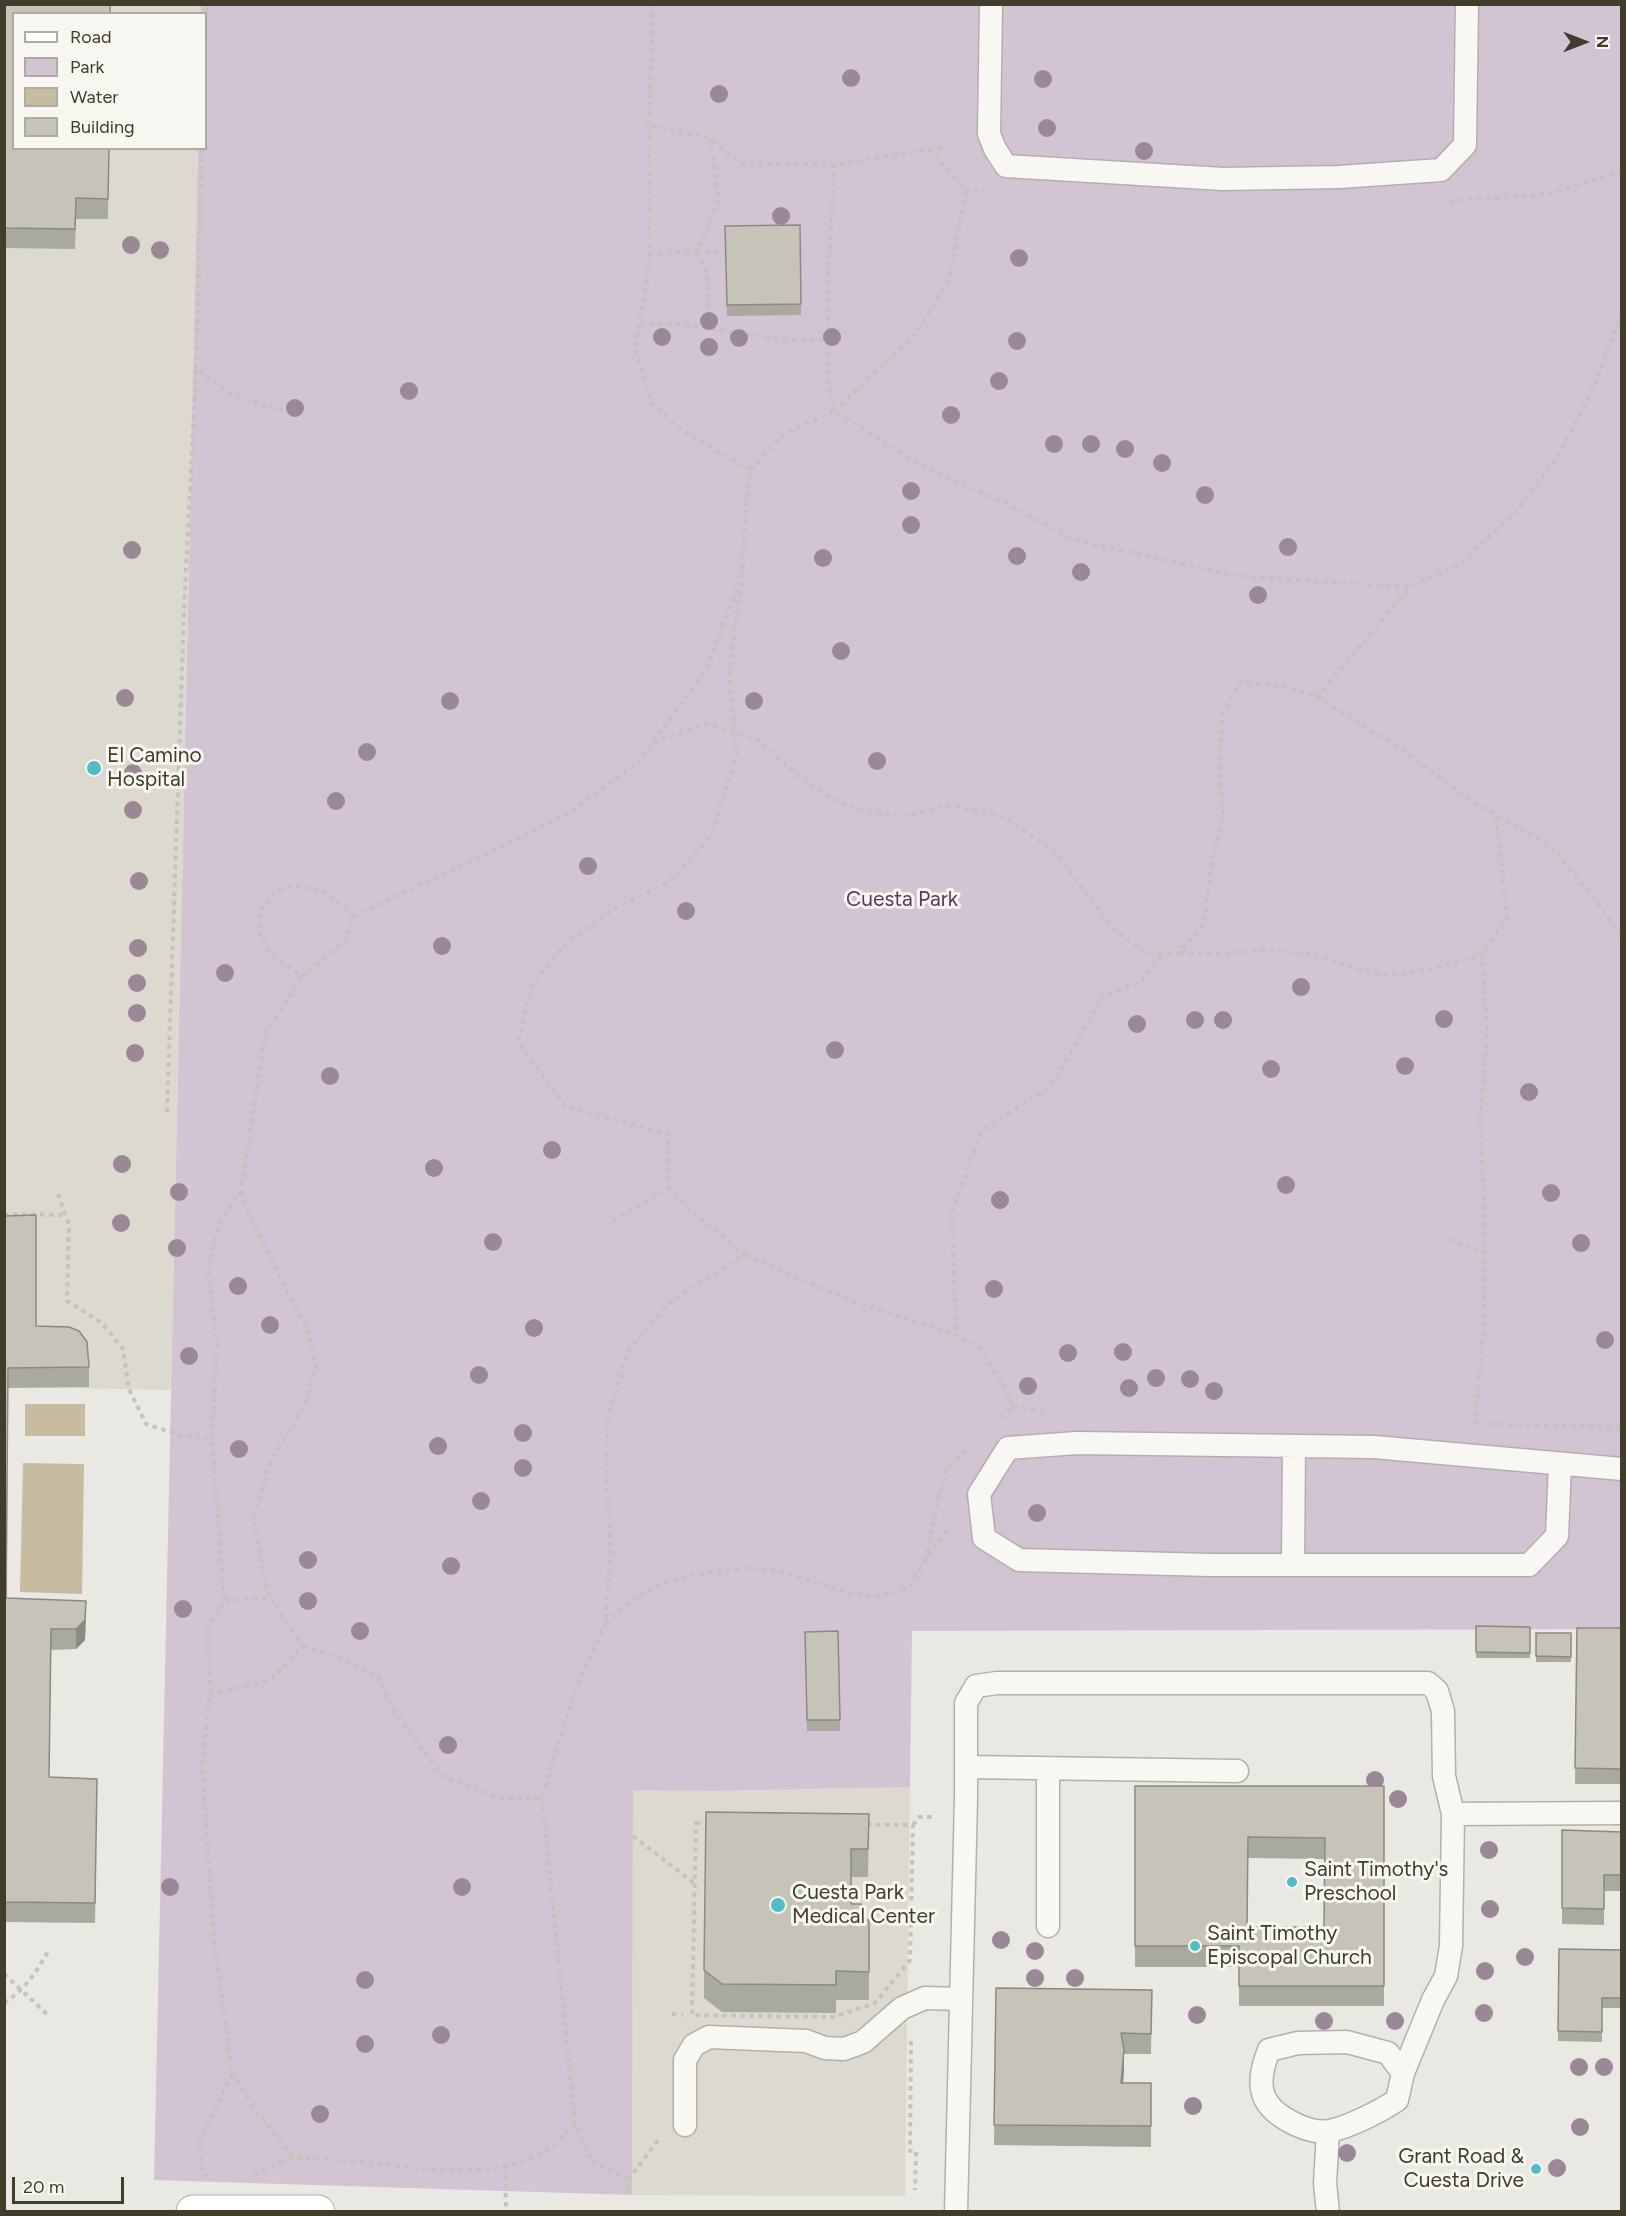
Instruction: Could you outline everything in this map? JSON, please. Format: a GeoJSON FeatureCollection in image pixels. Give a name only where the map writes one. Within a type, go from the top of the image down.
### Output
{"type":"FeatureCollection","features":[{"type":"Feature","properties":{"kind":"main road"},"geometry":{"type":"LineString","coordinates":[[193,2211],[318,2211]]}},
{"type":"Feature","properties":{"kind":"lane"},"geometry":{"type":"LineString","coordinates":[[991,4],[989,134],[1006,166],[1223,178],[1339,177],[1441,170],[1465,145],[1467,4]]}},
{"type":"Feature","properties":{"kind":"lane"},"geometry":{"type":"LineString","coordinates":[[1560,1464],[1557,1536],[1529,1565],[1293,1565],[1019,1560],[984,1538],[979,1494],[1008,1448],[1077,1443],[1374,1448],[1622,1469]]}},
{"type":"Feature","properties":{"kind":"lane"},"geometry":{"type":"LineString","coordinates":[[1293,1565],[1294,1446]]}},
{"type":"Feature","properties":{"kind":"lane"},"geometry":{"type":"LineString","coordinates":[[956,2211],[966,1703],[976,1686],[997,1683],[1428,1683],[1437,1691],[1443,1711],[1444,1776],[1453,1814],[1451,1946],[1446,1976],[1433,2000],[1403,2073],[1396,2100],[1380,2111],[1328,2132],[1308,2130],[1280,2117],[1264,2099],[1261,2070],[1269,2050],[1298,2043],[1347,2042],[1388,2053],[1403,2073]]}},
{"type":"Feature","properties":{"kind":"lane"},"geometry":{"type":"LineString","coordinates":[[966,1767],[1237,1771]]}},
{"type":"Feature","properties":{"kind":"lane"},"geometry":{"type":"LineString","coordinates":[[1048,1768],[1048,1926]]}},
{"type":"Feature","properties":{"kind":"lane"},"geometry":{"type":"LineString","coordinates":[[1453,1814],[1622,1813]]}},
{"type":"Feature","properties":{"kind":"lane"},"geometry":{"type":"LineString","coordinates":[[685,2125],[685,2060],[694,2045],[709,2037],[806,2041],[825,2048],[844,2049],[863,2042],[902,2008],[925,1998],[961,1999]]}},
{"type":"Feature","properties":{"kind":"lane"},"geometry":{"type":"LineString","coordinates":[[1328,2132],[1325,2183],[1328,2211]]}},
{"type":"Feature","properties":{"kind":"path"},"geometry":{"type":"LineString","coordinates":[[652,4],[649,254],[634,350],[653,405],[689,435],[751,470]]}},
{"type":"Feature","properties":{"kind":"path"},"geometry":{"type":"LineString","coordinates":[[650,125],[710,138],[739,163],[834,165],[944,147]]}},
{"type":"Feature","properties":{"kind":"path"},"geometry":{"type":"LineString","coordinates":[[696,252],[719,201],[710,138]]}},
{"type":"Feature","properties":{"kind":"path"},"geometry":{"type":"LineString","coordinates":[[167,1112],[184,609],[196,369],[202,150]]}},
{"type":"Feature","properties":{"kind":"path"},"geometry":{"type":"LineString","coordinates":[[834,165],[828,279],[828,385],[834,411],[927,469],[1006,503],[1074,540],[1238,576],[1409,587]]}},
{"type":"Feature","properties":{"kind":"path"},"geometry":{"type":"LineString","coordinates":[[966,190],[949,279],[916,334],[834,411],[784,434],[751,470],[746,506],[742,576],[729,675],[737,753],[711,836],[668,883],[615,908],[566,944],[532,985],[518,1042],[565,1106],[668,1134],[669,1188],[694,1214],[745,1255],[852,1301],[956,1335],[978,1346],[1004,1386],[1013,1406],[997,1422]]}},
{"type":"Feature","properties":{"kind":"path"},"geometry":{"type":"LineString","coordinates":[[696,252],[707,273],[708,328]]}},
{"type":"Feature","properties":{"kind":"path"},"geometry":{"type":"LineString","coordinates":[[649,254],[726,253]]}},
{"type":"Feature","properties":{"kind":"path"},"geometry":{"type":"LineString","coordinates":[[1317,697],[1409,587],[1461,563],[1514,514],[1557,458],[1591,394],[1622,312]]}},
{"type":"Feature","properties":{"kind":"path"},"geometry":{"type":"LineString","coordinates":[[639,323],[679,324],[780,339],[828,340]]}},
{"type":"Feature","properties":{"kind":"path"},"geometry":{"type":"LineString","coordinates":[[196,369],[232,395],[286,412]]}},
{"type":"Feature","properties":{"kind":"path"},"geometry":{"type":"LineString","coordinates":[[542,1798],[500,1798],[442,1776],[393,1709],[378,1677],[341,1659],[303,1646],[270,1598],[262,1568],[254,1515],[271,1461],[305,1405],[316,1365],[307,1326],[274,1266],[245,1205],[241,1191],[265,1035],[302,976],[344,942],[354,916],[570,812],[637,764],[706,670],[742,576]]}},
{"type":"Feature","properties":{"kind":"path"},"geometry":{"type":"LineString","coordinates":[[1179,953],[1204,924],[1212,861],[1223,817],[1220,769],[1222,715],[1240,682],[1283,686],[1317,697],[1407,752],[1473,802],[1550,845],[1599,905],[1622,938]]}},
{"type":"Feature","properties":{"kind":"path"},"geometry":{"type":"LineString","coordinates":[[653,742],[708,724],[734,730],[757,739],[800,778],[846,806],[898,817],[950,805],[1004,817],[1052,849],[1113,928],[1144,953],[1217,954],[1266,950],[1317,955],[1354,968],[1389,976],[1435,968],[1482,955]]}},
{"type":"Feature","properties":{"kind":"path"},"geometry":{"type":"LineString","coordinates":[[1494,813],[1500,839],[1501,877],[1507,917],[1482,955],[1487,1033],[1480,1123],[1485,1222],[1484,1323],[1475,1423],[1622,1427]]}},
{"type":"Feature","properties":{"kind":"path"},"geometry":{"type":"LineString","coordinates":[[302,976],[275,958],[260,937],[260,911],[276,891],[297,885],[326,893],[354,916]]}},
{"type":"Feature","properties":{"kind":"path"},"geometry":{"type":"LineString","coordinates":[[956,1335],[952,1212],[981,1131],[1051,1086],[1103,996],[1141,982],[1162,954]]}},
{"type":"Feature","properties":{"kind":"path"},"geometry":{"type":"LineString","coordinates":[[605,1225],[669,1188]]}},
{"type":"Feature","properties":{"kind":"path"},"geometry":{"type":"LineString","coordinates":[[241,1191],[219,1223],[208,1269],[217,1344],[212,1439],[224,1601],[207,1630],[210,1695],[202,1766],[214,1939],[232,2073],[257,2112],[293,2157]]}},
{"type":"Feature","properties":{"kind":"path"},"geometry":{"type":"LineString","coordinates":[[58,1194],[69,1225],[67,1301],[102,1323],[123,1349],[129,1389],[146,1424],[180,1435],[212,1439]]}},
{"type":"Feature","properties":{"kind":"path"},"geometry":{"type":"LineString","coordinates":[[4,1214],[66,1215]]}},
{"type":"Feature","properties":{"kind":"path"},"geometry":{"type":"LineString","coordinates":[[1449,1239],[1466,1247],[1484,1250]]}},
{"type":"Feature","properties":{"kind":"path"},"geometry":{"type":"LineString","coordinates":[[628,2180],[592,2161],[575,2123],[542,1798],[575,1691],[605,1624],[611,1552],[607,1489],[607,1421],[628,1351],[671,1301],[745,1255]]}},
{"type":"Feature","properties":{"kind":"path"},"geometry":{"type":"LineString","coordinates":[[925,1561],[939,1495],[948,1467],[972,1445]]}},
{"type":"Feature","properties":{"kind":"path"},"geometry":{"type":"LineString","coordinates":[[605,1624],[635,1599],[661,1584],[687,1576],[743,1568],[773,1570],[850,1593],[874,1596],[896,1593],[910,1585],[951,1526]]}},
{"type":"Feature","properties":{"kind":"path"},"geometry":{"type":"LineString","coordinates":[[224,1601],[270,1598]]}},
{"type":"Feature","properties":{"kind":"path"},"geometry":{"type":"LineString","coordinates":[[210,1695],[270,1680],[303,1646]]}},
{"type":"Feature","properties":{"kind":"path"},"geometry":{"type":"LineString","coordinates":[[914,1825],[696,1823],[692,2015],[834,2017],[875,2003],[910,1960],[914,1825],[919,1817],[942,1817]]}},
{"type":"Feature","properties":{"kind":"path"},"geometry":{"type":"LineString","coordinates":[[633,1836],[695,1883]]}},
{"type":"Feature","properties":{"kind":"path"},"geometry":{"type":"LineString","coordinates":[[4,2003],[22,1990],[40,1967],[49,1950]]}},
{"type":"Feature","properties":{"kind":"path"},"geometry":{"type":"LineString","coordinates":[[4,1974],[47,2014]]}},
{"type":"Feature","properties":{"kind":"path"},"geometry":{"type":"LineString","coordinates":[[911,2037],[910,2151],[916,2151],[915,2190]]}},
{"type":"Feature","properties":{"kind":"path"},"geometry":{"type":"LineString","coordinates":[[207,2180],[202,2170],[199,2144],[232,2073]]}},
{"type":"Feature","properties":{"kind":"path"},"geometry":{"type":"LineString","coordinates":[[250,2176],[293,2157],[417,2170],[472,2171],[505,2166],[519,2163],[551,2148],[575,2123]]}},
{"type":"Feature","properties":{"kind":"path"},"geometry":{"type":"LineString","coordinates":[[629,2189],[628,2180],[662,2135]]}},
{"type":"Feature","properties":{"kind":"path"},"geometry":{"type":"LineString","coordinates":[[505,2166],[506,2211]]}},
{"type":"Feature","properties":{"kind":"shaded area","name":"El Camino Hospital"},"geometry":{"type":"Polygon","coordinates":[[[5,5],[201,5],[201,12],[12,12],[12,150],[198,150],[171,1390],[5,1387],[5,5]]]}},
{"type":"Feature","properties":{"kind":"shaded area"},"geometry":{"type":"Polygon","coordinates":[[[910,1787],[905,2196],[632,2195],[633,1789],[714,1791],[910,1787]]]}},
{"type":"Feature","properties":{"kind":"green space","name":"Cuesta Park"},"geometry":{"type":"Polygon","coordinates":[[[201,5],[1621,5],[1621,1629],[912,1631],[910,1787],[714,1791],[633,1790],[632,2195],[154,2180],[198,150],[207,150],[207,12],[201,12],[201,5]]]}},
{"type":"Feature","properties":{"kind":"water"},"geometry":{"type":"Polygon","coordinates":[[[25,1404],[85,1404],[85,1436],[25,1436],[25,1404]]]}},
{"type":"Feature","properties":{"kind":"water"},"geometry":{"type":"Polygon","coordinates":[[[23,1463],[84,1464],[82,1594],[20,1592],[23,1463]]]}},
{"type":"Feature","properties":{"kind":"building"},"geometry":{"type":"Polygon","coordinates":[[[4,4],[110,4],[110,12],[12,12],[12,150],[109,150],[108,199],[76,198],[75,229],[4,228],[4,4]]]}},
{"type":"Feature","properties":{"kind":"building"},"geometry":{"type":"Polygon","coordinates":[[[800,225],[801,304],[727,305],[725,226],[800,225]]]}},
{"type":"Feature","properties":{"kind":"building"},"geometry":{"type":"Polygon","coordinates":[[[36,1215],[36,1326],[69,1327],[79,1331],[87,1342],[89,1367],[8,1368],[6,1598],[86,1601],[85,1620],[76,1629],[51,1629],[49,1777],[97,1779],[95,1903],[4,1902],[4,1216],[36,1215]]]}},
{"type":"Feature","properties":{"kind":"building"},"geometry":{"type":"Polygon","coordinates":[[[1476,1626],[1530,1627],[1530,1653],[1476,1652],[1476,1626]]]}},
{"type":"Feature","properties":{"kind":"building"},"geometry":{"type":"Polygon","coordinates":[[[1577,1628],[1622,1628],[1622,1769],[1575,1768],[1577,1628]]]}},
{"type":"Feature","properties":{"kind":"building"},"geometry":{"type":"Polygon","coordinates":[[[838,1631],[840,1720],[807,1720],[805,1632],[838,1631]]]}},
{"type":"Feature","properties":{"kind":"building"},"geometry":{"type":"Polygon","coordinates":[[[1536,1633],[1571,1633],[1571,1657],[1536,1656],[1536,1633]]]}},
{"type":"Feature","properties":{"kind":"building"},"geometry":{"type":"Polygon","coordinates":[[[1135,1786],[1384,1786],[1384,1986],[1239,1986],[1239,1946],[1135,1946],[1135,1786]],[[1248,1837],[1247,1927],[1324,1927],[1325,1838],[1248,1837]]]}},
{"type":"Feature","properties":{"kind":"building","name":"Cuesta Park Medical Center"},"geometry":{"type":"Polygon","coordinates":[[[706,1812],[869,1814],[868,1849],[851,1849],[851,1904],[861,1904],[861,1920],[869,1920],[869,1972],[836,1971],[836,1985],[722,1984],[704,1970],[706,1812]]]}},
{"type":"Feature","properties":{"kind":"building"},"geometry":{"type":"Polygon","coordinates":[[[1562,1830],[1622,1832],[1622,1875],[1604,1875],[1604,1909],[1562,1908],[1562,1830]]]}},
{"type":"Feature","properties":{"kind":"building"},"geometry":{"type":"Polygon","coordinates":[[[1559,1949],[1622,1950],[1622,1998],[1602,1998],[1602,2032],[1558,2031],[1559,1949]]]}},
{"type":"Feature","properties":{"kind":"building"},"geometry":{"type":"Polygon","coordinates":[[[996,1988],[1152,1990],[1151,2034],[1121,2033],[1124,2050],[1121,2083],[1151,2083],[1151,2126],[994,2125],[996,1988]]]}},
{"type":"Feature","properties":{"kind":"place","name":"El Camino Hospital"},"geometry":{"type":"Point","coordinates":[94,768]}},
{"type":"Feature","properties":{"kind":"place","name":"Saint Timothy's Preschool"},"geometry":{"type":"Point","coordinates":[1292,1882]}},
{"type":"Feature","properties":{"kind":"place","name":"Cuesta Park Medical Center"},"geometry":{"type":"Point","coordinates":[778,1905]}},
{"type":"Feature","properties":{"kind":"place","name":"Saint Timothy Episcopal Church"},"geometry":{"type":"Point","coordinates":[1195,1946]}},
{"type":"Feature","properties":{"kind":"place","name":"Grant Road & Cuesta Drive"},"geometry":{"type":"Point","coordinates":[1536,2169]}}]}
